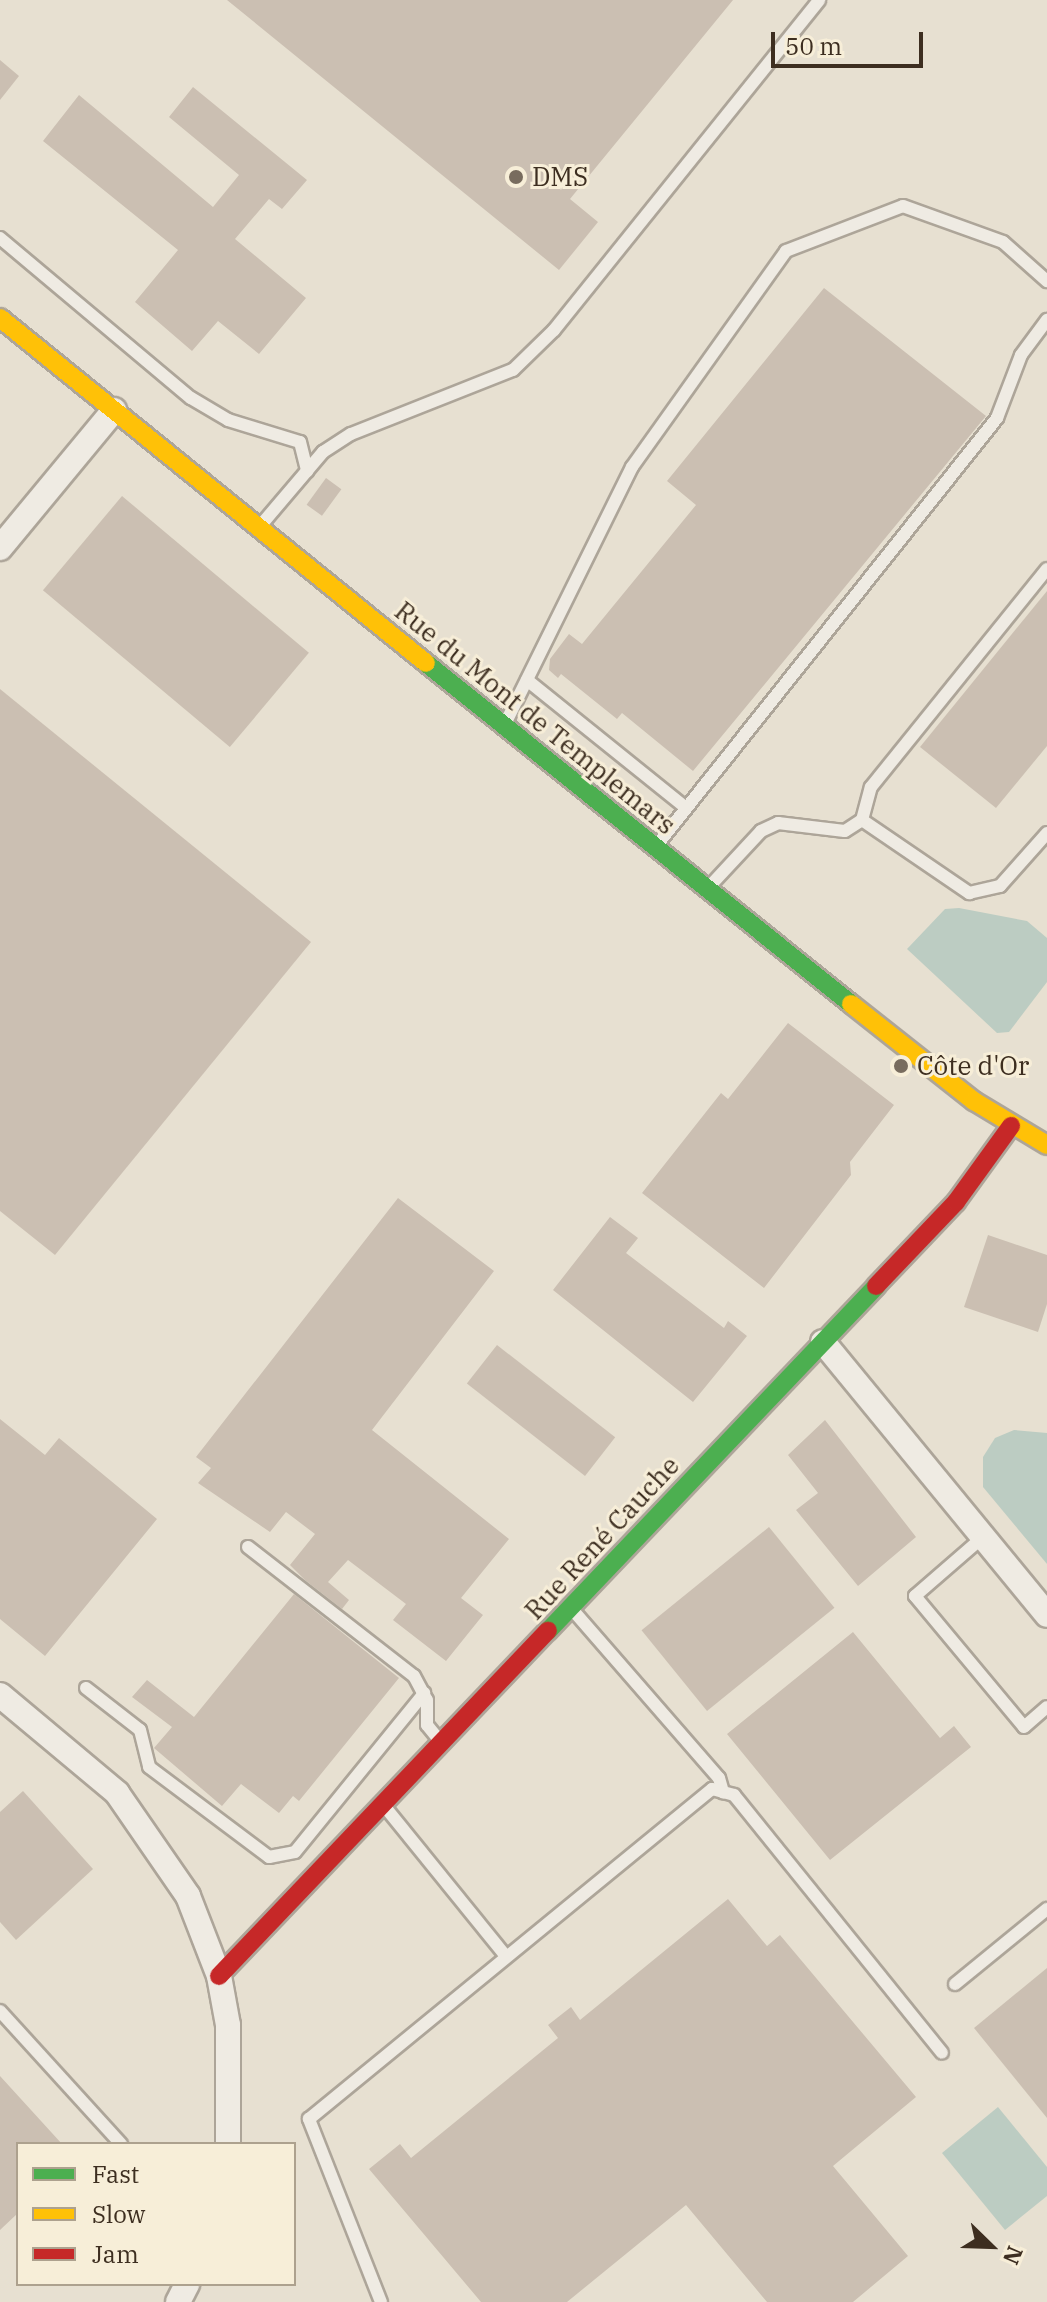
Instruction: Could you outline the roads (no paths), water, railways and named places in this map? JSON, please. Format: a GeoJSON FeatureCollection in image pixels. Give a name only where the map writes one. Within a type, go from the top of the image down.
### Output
{"type":"FeatureCollection","features":[{"type":"Feature","properties":{"kind":"street","name":"Rue du Mont de Templemars"},"geometry":{"type":"LineString","coordinates":[[0,318],[706,890],[1011,1126],[1047,1145]]}},
{"type":"Feature","properties":{"kind":"street"},"geometry":{"type":"LineString","coordinates":[[0,548],[114,410]]}},
{"type":"Feature","properties":{"kind":"street","name":"Rue René Cauche"},"geometry":{"type":"LineString","coordinates":[[219,1976],[348,1847],[956,1202],[1011,1126]]}},
{"type":"Feature","properties":{"kind":"street"},"geometry":{"type":"LineString","coordinates":[[823,1342],[1047,1615]]}},
{"type":"Feature","properties":{"kind":"street"},"geometry":{"type":"LineString","coordinates":[[0,1695],[130,1807],[188,1896],[219,1976],[230,2050],[228,2142]]}},
{"type":"Feature","properties":{"kind":"lane"},"geometry":{"type":"LineString","coordinates":[[259,528],[323,452],[387,415],[513,370],[554,330],[819,0]]}},
{"type":"Feature","properties":{"kind":"lane"},"geometry":{"type":"LineString","coordinates":[[504,727],[632,467],[786,251],[903,206],[1003,242],[1047,281]]}},
{"type":"Feature","properties":{"kind":"lane"},"geometry":{"type":"LineString","coordinates":[[0,238],[191,398],[228,420],[300,442],[307,471]]}},
{"type":"Feature","properties":{"kind":"lane"},"geometry":{"type":"LineString","coordinates":[[654,848],[997,418],[1021,355],[1047,320]]}},
{"type":"Feature","properties":{"kind":"lane"},"geometry":{"type":"LineString","coordinates":[[706,890],[761,831],[778,823],[845,831],[862,820],[871,787],[1047,569]]}},
{"type":"Feature","properties":{"kind":"lane"},"geometry":{"type":"LineString","coordinates":[[527,680],[686,808]]}},
{"type":"Feature","properties":{"kind":"lane"},"geometry":{"type":"LineString","coordinates":[[862,820],[969,893],[1000,886],[1047,833]]}},
{"type":"Feature","properties":{"kind":"lane"},"geometry":{"type":"LineString","coordinates":[[983,1537],[915,1596],[1024,1727],[1047,1707]]}},
{"type":"Feature","properties":{"kind":"lane"},"geometry":{"type":"LineString","coordinates":[[248,1547],[414,1676],[424,1693],[427,1725],[443,1745]]}},
{"type":"Feature","properties":{"kind":"lane"},"geometry":{"type":"LineString","coordinates":[[571,1608],[719,1778],[723,1792]]}},
{"type":"Feature","properties":{"kind":"lane"},"geometry":{"type":"LineString","coordinates":[[86,1688],[140,1730],[149,1767],[260,1854],[295,1852],[424,1693]]}},
{"type":"Feature","properties":{"kind":"lane"},"geometry":{"type":"LineString","coordinates":[[381,2302],[309,2119],[691,1800],[712,1789],[734,1795],[942,2053]]}},
{"type":"Feature","properties":{"kind":"lane"},"geometry":{"type":"LineString","coordinates":[[385,1807],[505,1955]]}},
{"type":"Feature","properties":{"kind":"lane"},"geometry":{"type":"LineString","coordinates":[[318,1824],[348,1847]]}},
{"type":"Feature","properties":{"kind":"lane"},"geometry":{"type":"LineString","coordinates":[[955,1984],[1047,1909]]}},
{"type":"Feature","properties":{"kind":"lane"},"geometry":{"type":"LineString","coordinates":[[0,2011],[119,2142]]}},
{"type":"Feature","properties":{"kind":"place","name":"DMS"},"geometry":{"type":"Point","coordinates":[516,177]}},
{"type":"Feature","properties":{"kind":"place","name":"Côte d'Or"},"geometry":{"type":"Point","coordinates":[901,1066]}}]}
